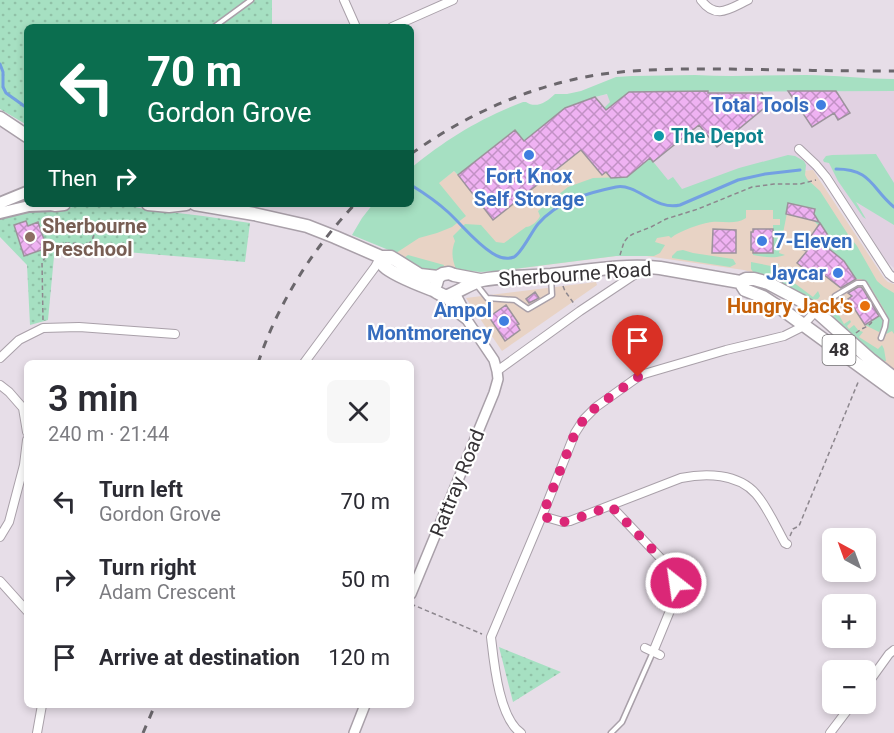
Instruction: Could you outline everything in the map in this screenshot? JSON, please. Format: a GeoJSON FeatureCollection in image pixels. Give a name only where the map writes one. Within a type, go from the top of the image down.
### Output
{"type":"FeatureCollection","features":[{"type":"Feature","properties":{"kind":"main road"},"geometry":{"type":"LineString","coordinates":[[0,118],[24,134]]}},
{"type":"Feature","properties":{"kind":"main road"},"geometry":{"type":"LineString","coordinates":[[0,203],[24,193]]}},
{"type":"Feature","properties":{"kind":"main road"},"geometry":{"type":"LineString","coordinates":[[0,213],[25,207]]}},
{"type":"Feature","properties":{"kind":"main road","name":"48"},"geometry":{"type":"LineString","coordinates":[[231,207],[255,209],[307,226],[381,257],[391,257],[420,275],[438,277],[446,273],[454,276]]}},
{"type":"Feature","properties":{"kind":"main road","name":"48"},"geometry":{"type":"LineString","coordinates":[[381,257],[381,262],[389,270],[415,284],[449,293]]}},
{"type":"Feature","properties":{"kind":"main road","name":"Sherbourne Road"},"geometry":{"type":"LineString","coordinates":[[454,276],[478,281],[647,267],[681,270],[740,282],[750,278],[762,281],[800,300],[816,311],[894,378]]}},
{"type":"Feature","properties":{"kind":"main road"},"geometry":{"type":"LineString","coordinates":[[438,277],[435,286],[449,293],[458,282],[454,276]]}},
{"type":"Feature","properties":{"kind":"main road","name":"Sherbourne Road"},"geometry":{"type":"LineString","coordinates":[[449,293],[478,281]]}},
{"type":"Feature","properties":{"kind":"main road","name":"Sherbourne Road"},"geometry":{"type":"LineString","coordinates":[[740,282],[745,290],[767,299],[894,391]]}},
{"type":"Feature","properties":{"kind":"street"},"geometry":{"type":"LineString","coordinates":[[345,0],[355,24]]}},
{"type":"Feature","properties":{"kind":"street"},"geometry":{"type":"LineString","coordinates":[[399,24],[453,0]]}},
{"type":"Feature","properties":{"kind":"street"},"geometry":{"type":"LineString","coordinates":[[701,0],[706,7],[714,11],[728,10],[748,0]]}},
{"type":"Feature","properties":{"kind":"street"},"geometry":{"type":"LineString","coordinates":[[799,148],[826,177],[889,274],[894,278]]}},
{"type":"Feature","properties":{"kind":"street"},"geometry":{"type":"LineString","coordinates":[[306,360],[381,257]]}},
{"type":"Feature","properties":{"kind":"street"},"geometry":{"type":"LineString","coordinates":[[449,293],[464,310],[467,320],[491,356],[498,371],[580,311],[647,267]]}},
{"type":"Feature","properties":{"kind":"street"},"geometry":{"type":"LineString","coordinates":[[521,733],[511,725],[503,706],[491,637],[575,433],[584,419],[596,407],[644,374],[784,336],[804,325],[816,311]]}},
{"type":"Feature","properties":{"kind":"street"},"geometry":{"type":"LineString","coordinates":[[0,358],[19,340],[43,328],[79,327],[175,334]]}},
{"type":"Feature","properties":{"kind":"street","name":"Rattray Road"},"geometry":{"type":"LineString","coordinates":[[414,587],[494,393],[498,371]]}},
{"type":"Feature","properties":{"kind":"street"},"geometry":{"type":"LineString","coordinates":[[0,385],[23,408],[24,414]]}},
{"type":"Feature","properties":{"kind":"street"},"geometry":{"type":"LineString","coordinates":[[0,537],[9,522],[24,472]]}},
{"type":"Feature","properties":{"kind":"street"},"geometry":{"type":"LineString","coordinates":[[542,516],[563,522],[570,521],[681,478],[693,475],[727,477],[751,489],[757,495],[784,543],[787,544]]}},
{"type":"Feature","properties":{"kind":"street"},"geometry":{"type":"LineString","coordinates":[[611,506],[669,567],[676,583],[674,601],[653,652]]}},
{"type":"Feature","properties":{"kind":"street"},"geometry":{"type":"LineString","coordinates":[[0,581],[24,608]]}},
{"type":"Feature","properties":{"kind":"street"},"geometry":{"type":"LineString","coordinates":[[876,672],[894,650]]}},
{"type":"Feature","properties":{"kind":"street"},"geometry":{"type":"LineString","coordinates":[[37,733],[41,708]]}},
{"type":"Feature","properties":{"kind":"street"},"geometry":{"type":"LineString","coordinates":[[354,733],[364,708]]}},
{"type":"Feature","properties":{"kind":"street"},"geometry":{"type":"LineString","coordinates":[[830,733],[844,714]]}},
{"type":"Feature","properties":{"kind":"lane"},"geometry":{"type":"LineString","coordinates":[[218,24],[251,0]]}},
{"type":"Feature","properties":{"kind":"lane"},"geometry":{"type":"LineString","coordinates":[[478,281],[487,298],[515,300],[528,309],[552,295],[555,274]]}},
{"type":"Feature","properties":{"kind":"lane"},"geometry":{"type":"LineString","coordinates":[[836,296],[857,283],[864,283],[885,316],[885,327],[881,338]]}},
{"type":"Feature","properties":{"kind":"lane"},"geometry":{"type":"LineString","coordinates":[[611,733],[622,722],[653,652]]}},
{"type":"Feature","properties":{"kind":"path"},"geometry":{"type":"LineString","coordinates":[[620,255],[628,237],[669,217],[690,212],[758,186],[805,183],[826,177]]}},
{"type":"Feature","properties":{"kind":"path"},"geometry":{"type":"LineString","coordinates":[[43,328],[42,262],[54,245],[71,243],[85,245],[92,242],[94,235]]}},
{"type":"Feature","properties":{"kind":"path"},"geometry":{"type":"LineString","coordinates":[[555,274],[580,311]]}},
{"type":"Feature","properties":{"kind":"path"},"geometry":{"type":"LineString","coordinates":[[854,336],[873,320]]}},
{"type":"Feature","properties":{"kind":"path"},"geometry":{"type":"LineString","coordinates":[[787,544],[793,529],[799,526],[863,368]]}},
{"type":"Feature","properties":{"kind":"path"},"geometry":{"type":"LineString","coordinates":[[414,605],[491,637]]}},
{"type":"Feature","properties":{"kind":"shaded area"},"geometry":{"type":"Polygon","coordinates":[[[894,91],[894,268],[888,263],[828,170],[800,170],[682,204],[595,97],[617,92],[894,91]]]}},
{"type":"Feature","properties":{"kind":"shaded area"},"geometry":{"type":"Polygon","coordinates":[[[515,130],[780,172],[813,170],[884,278],[894,284],[894,373],[771,278],[744,270],[646,256],[616,256],[499,271],[472,271],[446,267],[437,270],[413,265],[400,254],[389,249],[442,188],[438,183],[454,171],[458,175],[515,130]]]}},
{"type":"Feature","properties":{"kind":"shaded area","name":"Ampol Montmorency"},"geometry":{"type":"Polygon","coordinates":[[[596,282],[597,285],[502,351],[466,298],[596,282]]]}},
{"type":"Feature","properties":{"kind":"green space"},"geometry":{"type":"Polygon","coordinates":[[[0,0],[272,0],[272,24],[24,24],[24,123],[0,109],[0,0]]]}},
{"type":"Feature","properties":{"kind":"green space"},"geometry":{"type":"Polygon","coordinates":[[[817,75],[894,79],[894,91],[629,92],[609,107],[668,180],[673,177],[682,189],[739,168],[788,155],[804,161],[807,179],[820,191],[857,246],[877,281],[894,293],[894,334],[892,331],[886,334],[889,320],[868,283],[856,279],[844,261],[828,248],[833,243],[821,224],[819,226],[814,221],[815,209],[789,203],[779,253],[785,255],[781,256],[753,255],[753,253],[773,253],[773,225],[780,225],[780,219],[773,219],[773,210],[746,210],[746,218],[742,220],[708,223],[685,230],[671,238],[669,236],[657,238],[655,242],[665,245],[660,253],[654,256],[616,256],[499,271],[480,272],[456,269],[452,255],[455,241],[453,236],[465,224],[481,225],[496,242],[504,243],[538,220],[540,216],[538,211],[568,187],[593,178],[627,177],[646,161],[604,108],[610,102],[607,94],[595,97],[524,141],[514,130],[458,175],[454,171],[439,183],[466,216],[452,227],[419,238],[396,253],[352,235],[371,207],[414,207],[414,166],[451,138],[478,122],[523,102],[537,105],[555,94],[581,91],[616,77],[817,75]]]}},
{"type":"Feature","properties":{"kind":"green space"},"geometry":{"type":"Polygon","coordinates":[[[876,154],[894,183],[894,225],[856,202],[866,219],[863,217],[838,181],[829,163],[823,160],[826,156],[832,155],[876,154]]]}},
{"type":"Feature","properties":{"kind":"green space"},"geometry":{"type":"Polygon","coordinates":[[[72,207],[135,207],[250,223],[245,262],[55,246],[48,320],[30,325],[27,265],[0,237],[0,216],[38,209],[62,211],[72,207]]]}},
{"type":"Feature","properties":{"kind":"green space"},"geometry":{"type":"Polygon","coordinates":[[[683,250],[733,259],[736,264],[730,267],[672,258],[677,251],[683,250]]]}},
{"type":"Feature","properties":{"kind":"green space"},"geometry":{"type":"Polygon","coordinates":[[[408,255],[444,265],[443,268],[422,269],[404,258],[408,255]]]}},
{"type":"Feature","properties":{"kind":"green space"},"geometry":{"type":"Polygon","coordinates":[[[751,262],[771,266],[779,264],[777,270],[813,297],[818,291],[820,296],[818,299],[811,300],[771,278],[754,273],[751,269],[751,262]]]}},
{"type":"Feature","properties":{"kind":"green space"},"geometry":{"type":"Polygon","coordinates":[[[839,303],[835,308],[844,324],[850,320],[847,326],[849,329],[854,325],[863,332],[859,337],[878,349],[882,345],[886,361],[880,362],[833,318],[834,306],[839,303]]]}},
{"type":"Feature","properties":{"kind":"green space"},"geometry":{"type":"Polygon","coordinates":[[[881,314],[883,323],[879,332],[865,325],[881,314]]]}},
{"type":"Feature","properties":{"kind":"green space"},"geometry":{"type":"Polygon","coordinates":[[[499,647],[561,672],[513,702],[499,647]]]}},
{"type":"Feature","properties":{"kind":"building"},"geometry":{"type":"Polygon","coordinates":[[[708,91],[708,93],[762,93],[768,105],[717,147],[699,125],[653,162],[650,158],[627,177],[611,178],[606,172],[602,175],[581,150],[493,220],[458,175],[515,130],[524,141],[565,108],[595,97],[606,110],[629,92],[708,91]]]}},
{"type":"Feature","properties":{"kind":"building"},"geometry":{"type":"Polygon","coordinates":[[[788,91],[836,91],[850,113],[838,120],[834,113],[812,127],[788,91]]]}},
{"type":"Feature","properties":{"kind":"building"},"geometry":{"type":"Polygon","coordinates":[[[788,203],[815,209],[814,214],[819,222],[786,214],[788,203]]]}},
{"type":"Feature","properties":{"kind":"building","name":"Sherbourne Preschool"},"geometry":{"type":"Polygon","coordinates":[[[26,221],[28,226],[38,222],[47,248],[24,256],[14,225],[26,221]]]}},
{"type":"Feature","properties":{"kind":"building"},"geometry":{"type":"Polygon","coordinates":[[[820,223],[833,243],[828,248],[844,261],[856,279],[841,288],[815,268],[810,274],[797,263],[807,251],[797,248],[800,234],[811,236],[820,223]]]}},
{"type":"Feature","properties":{"kind":"building"},"geometry":{"type":"Polygon","coordinates":[[[713,229],[736,230],[736,253],[712,253],[713,229]]]}},
{"type":"Feature","properties":{"kind":"building","name":"7-Eleven"},"geometry":{"type":"Polygon","coordinates":[[[753,229],[773,229],[773,253],[753,253],[751,232],[753,229]]]}},
{"type":"Feature","properties":{"kind":"building","name":"Hungry Jack's"},"geometry":{"type":"Polygon","coordinates":[[[858,287],[863,289],[879,316],[865,325],[848,299],[852,296],[848,293],[858,287]]]}},
{"type":"Feature","properties":{"kind":"building"},"geometry":{"type":"Polygon","coordinates":[[[535,292],[539,298],[529,303],[526,299],[535,292]]]}},
{"type":"Feature","properties":{"kind":"building","name":"Ampol Montmorency"},"geometry":{"type":"Polygon","coordinates":[[[506,305],[519,324],[517,325],[520,330],[505,341],[489,317],[506,305]]]}},
{"type":"Feature","properties":{"kind":"waterway"},"geometry":{"type":"LineString","coordinates":[[0,64],[6,93],[24,106]]}},
{"type":"Feature","properties":{"kind":"waterway"},"geometry":{"type":"LineString","coordinates":[[836,169],[857,172],[864,176],[894,207]]}},
{"type":"Feature","properties":{"kind":"waterway"},"geometry":{"type":"LineString","coordinates":[[414,187],[444,208],[486,249],[497,256],[508,258],[517,255],[538,224],[555,209],[594,192],[624,187],[671,206],[680,205],[738,180],[800,170]]}},
{"type":"Feature","properties":{"kind":"railway"},"geometry":{"type":"LineString","coordinates":[[414,152],[491,107],[535,90],[580,78],[673,69],[894,71]]}},
{"type":"Feature","properties":{"kind":"railway"},"geometry":{"type":"LineString","coordinates":[[259,360],[276,319],[298,278],[352,207]]}},
{"type":"Feature","properties":{"kind":"railway"},"geometry":{"type":"LineString","coordinates":[[143,733],[154,708]]}},
{"type":"Feature","properties":{"kind":"place","name":"Total Tools"},"geometry":{"type":"Point","coordinates":[821,105]}},
{"type":"Feature","properties":{"kind":"place","name":"The Depot"},"geometry":{"type":"Point","coordinates":[659,136]}},
{"type":"Feature","properties":{"kind":"place","name":"Fort Knox Self Storage"},"geometry":{"type":"Point","coordinates":[529,155]}},
{"type":"Feature","properties":{"kind":"place","name":"Sherbourne Preschool"},"geometry":{"type":"Point","coordinates":[30,237]}},
{"type":"Feature","properties":{"kind":"place","name":"7-Eleven"},"geometry":{"type":"Point","coordinates":[762,241]}},
{"type":"Feature","properties":{"kind":"place","name":"Jaycar"},"geometry":{"type":"Point","coordinates":[838,273]}},
{"type":"Feature","properties":{"kind":"place","name":"Hungry Jack's"},"geometry":{"type":"Point","coordinates":[865,306]}},
{"type":"Feature","properties":{"kind":"place","name":"Ampol Montmorency"},"geometry":{"type":"Point","coordinates":[504,321]}},
{"type":"Feature","properties":{"kind":"route"},"geometry":{"type":"LineString","coordinates":[[638,377],[596,407],[584,419],[575,433],[542,516],[556,521],[570,521],[611,506],[669,567],[676,583]]}}]}
